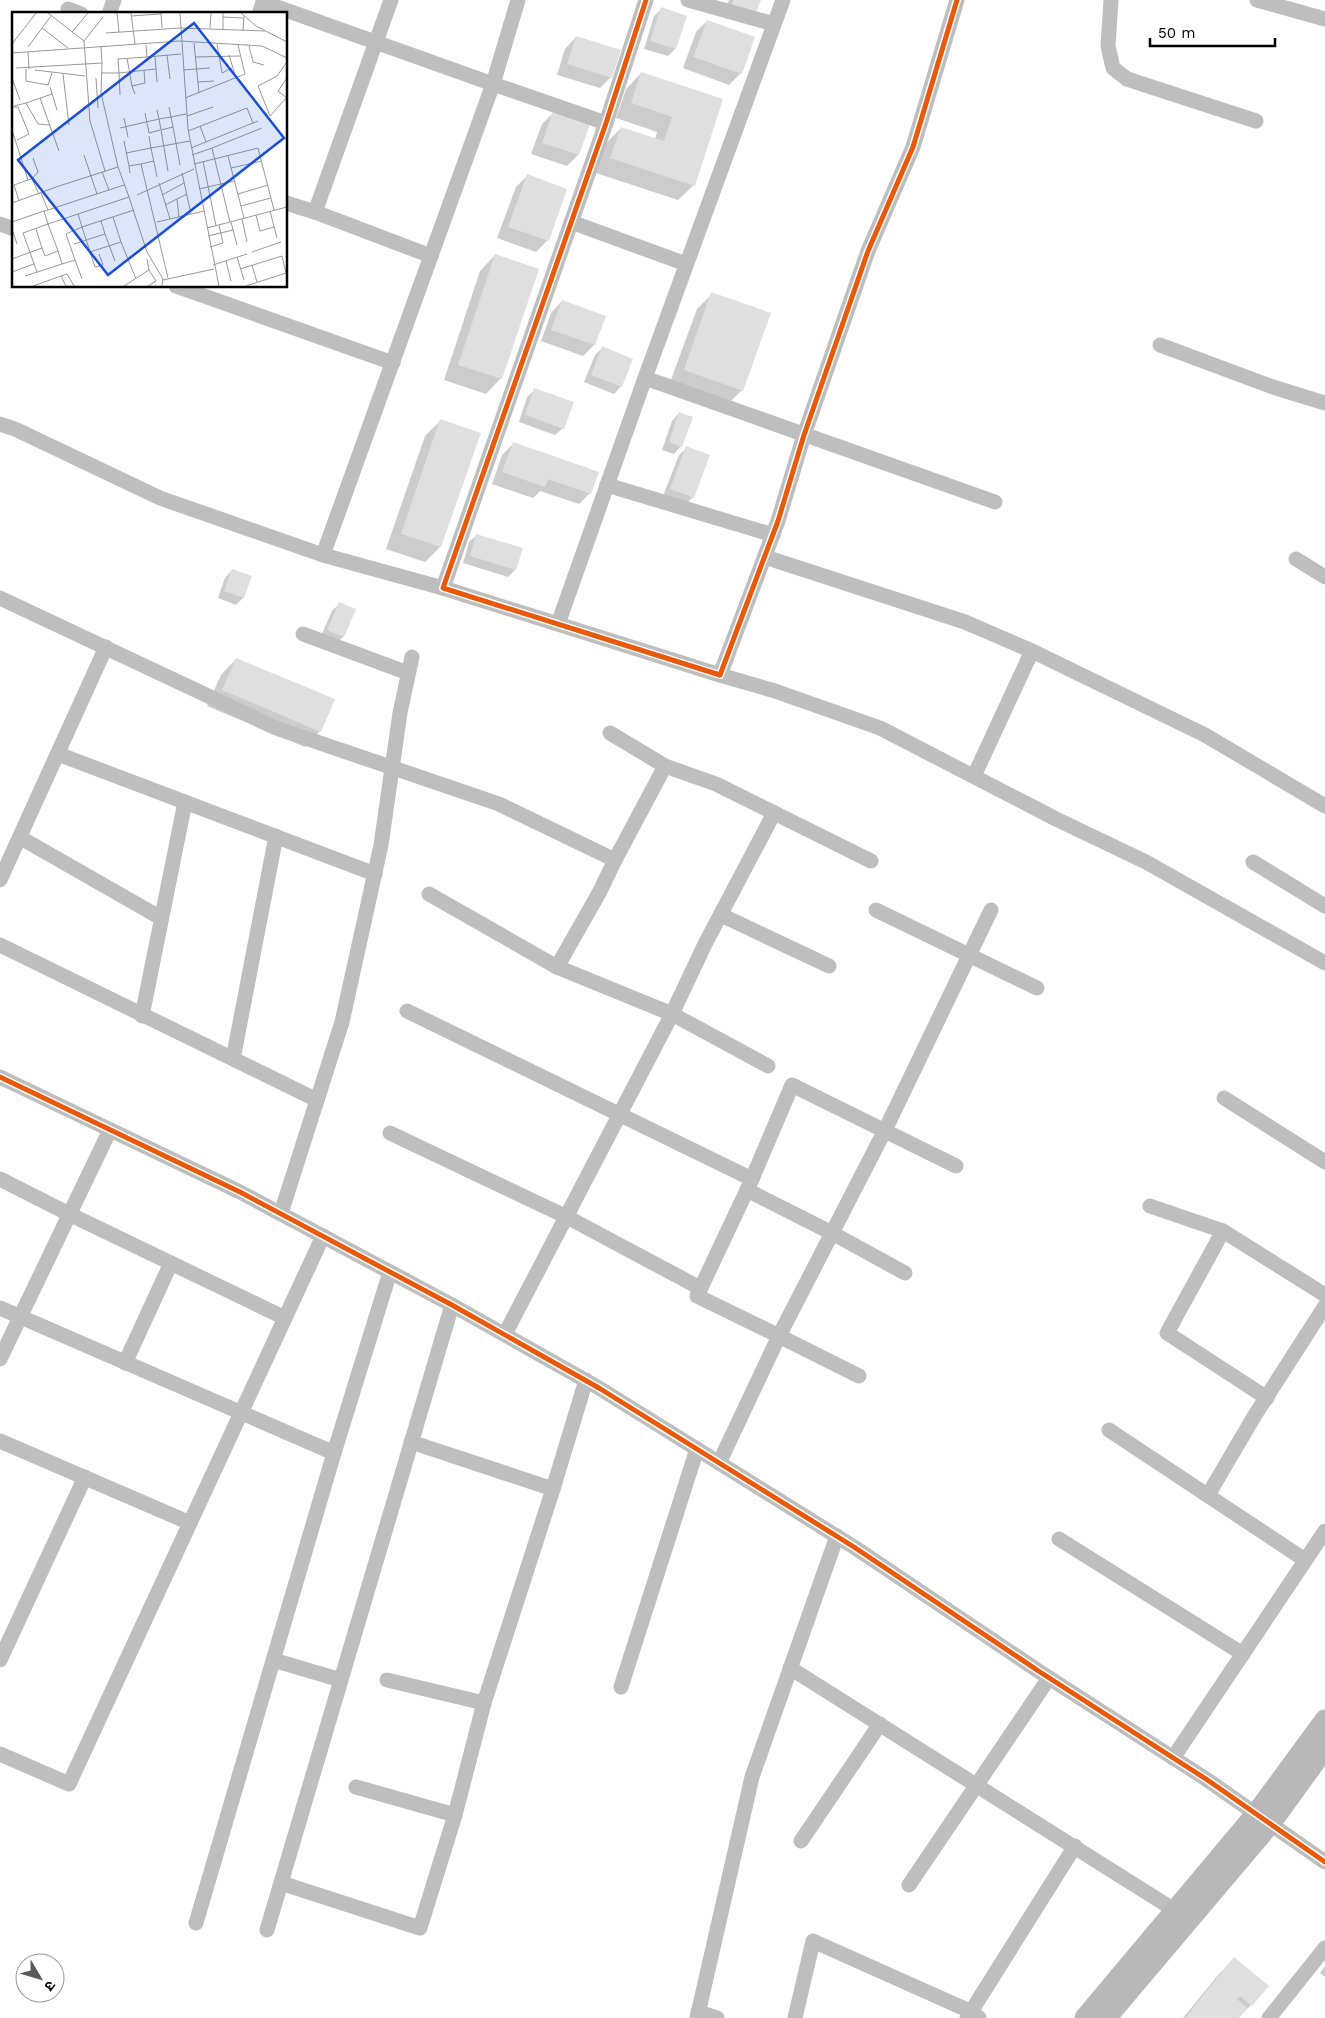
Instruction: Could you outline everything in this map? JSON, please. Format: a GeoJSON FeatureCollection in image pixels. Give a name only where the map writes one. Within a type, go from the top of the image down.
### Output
{"type":"FeatureCollection","features":[{"type":"Feature","properties":{"kind":"main road"},"geometry":{"type":"LineString","coordinates":[[1106,2018],[1263,1819],[1325,1720]]}},
{"type":"Feature","properties":{"kind":"main road"},"geometry":{"type":"LineString","coordinates":[[1085,2018],[1176,1911],[1263,1819],[1325,1748]]}},
{"type":"Feature","properties":{"kind":"street"},"geometry":{"type":"LineString","coordinates":[[110,12],[114,0]]}},
{"type":"Feature","properties":{"kind":"street"},"geometry":{"type":"LineString","coordinates":[[315,212],[391,0]]}},
{"type":"Feature","properties":{"kind":"street"},"geometry":{"type":"LineString","coordinates":[[323,555],[493,84],[518,0]]}},
{"type":"Feature","properties":{"kind":"street"},"geometry":{"type":"LineString","coordinates":[[443,588],[606,123],[646,0]]}},
{"type":"Feature","properties":{"kind":"street"},"geometry":{"type":"LineString","coordinates":[[688,0],[774,24]]}},
{"type":"Feature","properties":{"kind":"street"},"geometry":{"type":"LineString","coordinates":[[558,624],[686,264],[783,0]]}},
{"type":"Feature","properties":{"kind":"street"},"geometry":{"type":"LineString","coordinates":[[720,675],[773,535],[804,435],[868,251],[913,147],[957,0]]}},
{"type":"Feature","properties":{"kind":"street"},"geometry":{"type":"LineString","coordinates":[[1111,0],[1108,46],[1113,68],[1127,79],[1256,121]]}},
{"type":"Feature","properties":{"kind":"street"},"geometry":{"type":"LineString","coordinates":[[1257,0],[1325,19]]}},
{"type":"Feature","properties":{"kind":"street"},"geometry":{"type":"LineString","coordinates":[[259,5],[281,12]]}},
{"type":"Feature","properties":{"kind":"street"},"geometry":{"type":"LineString","coordinates":[[288,14],[376,42],[606,123]]}},
{"type":"Feature","properties":{"kind":"street"},"geometry":{"type":"LineString","coordinates":[[288,203],[431,256]]}},
{"type":"Feature","properties":{"kind":"street"},"geometry":{"type":"LineString","coordinates":[[571,222],[686,264]]}},
{"type":"Feature","properties":{"kind":"street"},"geometry":{"type":"LineString","coordinates":[[0,224],[12,228]]}},
{"type":"Feature","properties":{"kind":"street"},"geometry":{"type":"LineString","coordinates":[[182,288],[393,363]]}},
{"type":"Feature","properties":{"kind":"street"},"geometry":{"type":"LineString","coordinates":[[1160,345],[1272,387],[1325,403]]}},
{"type":"Feature","properties":{"kind":"street"},"geometry":{"type":"LineString","coordinates":[[645,378],[996,502]]}},
{"type":"Feature","properties":{"kind":"street"},"geometry":{"type":"LineString","coordinates":[[0,424],[16,429],[160,498],[323,555],[443,588],[775,691],[880,728],[1056,819],[1146,862],[1325,962]]}},
{"type":"Feature","properties":{"kind":"street"},"geometry":{"type":"LineString","coordinates":[[607,485],[773,535]]}},
{"type":"Feature","properties":{"kind":"street"},"geometry":{"type":"LineString","coordinates":[[765,557],[965,622],[1032,651],[1205,735],[1325,806]]}},
{"type":"Feature","properties":{"kind":"street"},"geometry":{"type":"LineString","coordinates":[[1296,559],[1325,577]]}},
{"type":"Feature","properties":{"kind":"street"},"geometry":{"type":"LineString","coordinates":[[0,598],[276,728],[499,804],[615,860]]}},
{"type":"Feature","properties":{"kind":"street"},"geometry":{"type":"LineString","coordinates":[[303,634],[408,673]]}},
{"type":"Feature","properties":{"kind":"street"},"geometry":{"type":"LineString","coordinates":[[0,880],[106,648]]}},
{"type":"Feature","properties":{"kind":"street"},"geometry":{"type":"LineString","coordinates":[[974,776],[1032,651]]}},
{"type":"Feature","properties":{"kind":"street"},"geometry":{"type":"LineString","coordinates":[[281,1213],[342,1022],[382,845],[392,767],[412,657]]}},
{"type":"Feature","properties":{"kind":"street"},"geometry":{"type":"LineString","coordinates":[[610,733],[664,766],[716,784],[870,861]]}},
{"type":"Feature","properties":{"kind":"street"},"geometry":{"type":"LineString","coordinates":[[58,754],[375,874]]}},
{"type":"Feature","properties":{"kind":"street"},"geometry":{"type":"LineString","coordinates":[[557,967],[599,892],[664,766]]}},
{"type":"Feature","properties":{"kind":"street"},"geometry":{"type":"LineString","coordinates":[[142,1016],[185,802]]}},
{"type":"Feature","properties":{"kind":"street"},"geometry":{"type":"LineString","coordinates":[[505,1334],[672,1014],[705,944],[722,915],[774,813]]}},
{"type":"Feature","properties":{"kind":"street"},"geometry":{"type":"LineString","coordinates":[[233,1059],[276,836]]}},
{"type":"Feature","properties":{"kind":"street"},"geometry":{"type":"LineString","coordinates":[[20,838],[161,918]]}},
{"type":"Feature","properties":{"kind":"street"},"geometry":{"type":"LineString","coordinates":[[1253,862],[1325,906]]}},
{"type":"Feature","properties":{"kind":"street"},"geometry":{"type":"LineString","coordinates":[[429,894],[557,967],[672,1014],[768,1066]]}},
{"type":"Feature","properties":{"kind":"street"},"geometry":{"type":"LineString","coordinates":[[876,910],[1037,988]]}},
{"type":"Feature","properties":{"kind":"street"},"geometry":{"type":"LineString","coordinates":[[719,1463],[779,1336],[884,1132],[991,910]]}},
{"type":"Feature","properties":{"kind":"street"},"geometry":{"type":"LineString","coordinates":[[722,915],[829,966]]}},
{"type":"Feature","properties":{"kind":"street"},"geometry":{"type":"LineString","coordinates":[[0,945],[317,1100]]}},
{"type":"Feature","properties":{"kind":"street"},"geometry":{"type":"LineString","coordinates":[[407,1011],[619,1114],[905,1273]]}},
{"type":"Feature","properties":{"kind":"street"},"geometry":{"type":"LineString","coordinates":[[0,1077],[281,1213],[452,1304],[586,1380],[837,1536],[1048,1678],[1174,1758],[1325,1862]]}},
{"type":"Feature","properties":{"kind":"street"},"geometry":{"type":"LineString","coordinates":[[859,1376],[696,1296],[749,1185],[792,1085],[956,1166]]}},
{"type":"Feature","properties":{"kind":"street"},"geometry":{"type":"LineString","coordinates":[[1224,1098],[1325,1162]]}},
{"type":"Feature","properties":{"kind":"street"},"geometry":{"type":"LineString","coordinates":[[0,1359],[110,1130]]}},
{"type":"Feature","properties":{"kind":"street"},"geometry":{"type":"LineString","coordinates":[[390,1133],[566,1217],[700,1288]]}},
{"type":"Feature","properties":{"kind":"street"},"geometry":{"type":"LineString","coordinates":[[0,1179],[285,1318]]}},
{"type":"Feature","properties":{"kind":"street"},"geometry":{"type":"LineString","coordinates":[[1150,1206],[1223,1230],[1325,1295]]}},
{"type":"Feature","properties":{"kind":"street"},"geometry":{"type":"LineString","coordinates":[[1223,1230],[1167,1332],[1266,1398]]}},
{"type":"Feature","properties":{"kind":"street"},"geometry":{"type":"LineString","coordinates":[[0,1754],[69,1784],[322,1236]]}},
{"type":"Feature","properties":{"kind":"street"},"geometry":{"type":"LineString","coordinates":[[125,1363],[171,1263]]}},
{"type":"Feature","properties":{"kind":"street"},"geometry":{"type":"LineString","coordinates":[[196,1923],[334,1453],[390,1272]]}},
{"type":"Feature","properties":{"kind":"street"},"geometry":{"type":"LineString","coordinates":[[267,1930],[452,1304]]}},
{"type":"Feature","properties":{"kind":"street"},"geometry":{"type":"LineString","coordinates":[[1208,1496],[1266,1398],[1325,1306]]}},
{"type":"Feature","properties":{"kind":"street"},"geometry":{"type":"LineString","coordinates":[[0,1308],[334,1453]]}},
{"type":"Feature","properties":{"kind":"street"},"geometry":{"type":"LineString","coordinates":[[281,1883],[420,1928],[455,1815],[484,1703],[586,1380]]}},
{"type":"Feature","properties":{"kind":"street"},"geometry":{"type":"LineString","coordinates":[[1109,1430],[1306,1560]]}},
{"type":"Feature","properties":{"kind":"street"},"geometry":{"type":"LineString","coordinates":[[0,1441],[190,1523]]}},
{"type":"Feature","properties":{"kind":"street"},"geometry":{"type":"LineString","coordinates":[[411,1442],[553,1489]]}},
{"type":"Feature","properties":{"kind":"street"},"geometry":{"type":"LineString","coordinates":[[621,1687],[697,1449]]}},
{"type":"Feature","properties":{"kind":"street"},"geometry":{"type":"LineString","coordinates":[[0,1660],[85,1477]]}},
{"type":"Feature","properties":{"kind":"street"},"geometry":{"type":"LineString","coordinates":[[1174,1758],[1325,1531]]}},
{"type":"Feature","properties":{"kind":"street"},"geometry":{"type":"LineString","coordinates":[[717,2018],[698,2015],[752,1777],[837,1536]]}},
{"type":"Feature","properties":{"kind":"street"},"geometry":{"type":"LineString","coordinates":[[1059,1539],[1243,1654]]}},
{"type":"Feature","properties":{"kind":"street"},"geometry":{"type":"LineString","coordinates":[[273,1660],[341,1680]]}},
{"type":"Feature","properties":{"kind":"street"},"geometry":{"type":"LineString","coordinates":[[790,1668],[1176,1911]]}},
{"type":"Feature","properties":{"kind":"street"},"geometry":{"type":"LineString","coordinates":[[909,1885],[978,1785],[1048,1678]]}},
{"type":"Feature","properties":{"kind":"street"},"geometry":{"type":"LineString","coordinates":[[387,1680],[484,1703]]}},
{"type":"Feature","properties":{"kind":"street"},"geometry":{"type":"LineString","coordinates":[[801,1841],[880,1724]]}},
{"type":"Feature","properties":{"kind":"street"},"geometry":{"type":"LineString","coordinates":[[356,1787],[455,1815]]}},
{"type":"Feature","properties":{"kind":"street"},"geometry":{"type":"LineString","coordinates":[[795,2018],[812,1941],[973,2016],[1075,1846]]}},
{"type":"Feature","properties":{"kind":"street"},"geometry":{"type":"LineString","coordinates":[[1289,2018],[1273,2013],[1325,1948]]}},
{"type":"Feature","properties":{"kind":"building"},"geometry":{"type":"Polygon","coordinates":[[[733,0],[761,0],[756,13],[732,4],[733,0]]]}},
{"type":"Feature","properties":{"kind":"building"},"geometry":{"type":"Polygon","coordinates":[[[661,7],[687,16],[676,49],[650,41],[661,7]]]}},
{"type":"Feature","properties":{"kind":"building"},"geometry":{"type":"Polygon","coordinates":[[[707,20],[755,37],[742,74],[693,57],[707,20]]]}},
{"type":"Feature","properties":{"kind":"building"},"geometry":{"type":"Polygon","coordinates":[[[576,36],[621,50],[612,78],[567,64],[576,36]]]}},
{"type":"Feature","properties":{"kind":"building"},"geometry":{"type":"Polygon","coordinates":[[[641,72],[723,99],[695,186],[610,158],[621,127],[664,141],[672,117],[631,103],[641,72]]]}},
{"type":"Feature","properties":{"kind":"building"},"geometry":{"type":"Polygon","coordinates":[[[553,111],[590,124],[579,155],[542,143],[553,111]]]}},
{"type":"Feature","properties":{"kind":"building"},"geometry":{"type":"Polygon","coordinates":[[[527,174],[567,189],[549,241],[508,227],[527,174]]]}},
{"type":"Feature","properties":{"kind":"building"},"geometry":{"type":"Polygon","coordinates":[[[495,254],[539,269],[502,379],[458,365],[495,254]]]}},
{"type":"Feature","properties":{"kind":"building"},"geometry":{"type":"Polygon","coordinates":[[[711,292],[771,313],[743,391],[684,370],[711,292]]]}},
{"type":"Feature","properties":{"kind":"building"},"geometry":{"type":"Polygon","coordinates":[[[562,300],[606,316],[595,345],[551,330],[562,300]]]}},
{"type":"Feature","properties":{"kind":"building"},"geometry":{"type":"Polygon","coordinates":[[[602,346],[633,359],[622,387],[591,375],[602,346]]]}},
{"type":"Feature","properties":{"kind":"building"},"geometry":{"type":"Polygon","coordinates":[[[534,388],[574,402],[564,429],[525,415],[534,388]]]}},
{"type":"Feature","properties":{"kind":"building"},"geometry":{"type":"Polygon","coordinates":[[[679,412],[693,417],[682,447],[669,442],[679,412]]]}},
{"type":"Feature","properties":{"kind":"building"},"geometry":{"type":"Polygon","coordinates":[[[440,419],[481,433],[441,547],[401,534],[440,419]]]}},
{"type":"Feature","properties":{"kind":"building"},"geometry":{"type":"Polygon","coordinates":[[[513,442],[599,472],[591,494],[548,479],[545,487],[502,472],[513,442]]]}},
{"type":"Feature","properties":{"kind":"building"},"geometry":{"type":"Polygon","coordinates":[[[686,446],[710,455],[694,498],[670,489],[686,446]]]}},
{"type":"Feature","properties":{"kind":"building"},"geometry":{"type":"Polygon","coordinates":[[[476,534],[523,548],[516,570],[470,556],[476,534]]]}},
{"type":"Feature","properties":{"kind":"building"},"geometry":{"type":"Polygon","coordinates":[[[232,569],[252,576],[244,598],[224,591],[232,569]]]}},
{"type":"Feature","properties":{"kind":"building"},"geometry":{"type":"Polygon","coordinates":[[[339,602],[356,609],[344,637],[327,630],[339,602]]]}},
{"type":"Feature","properties":{"kind":"building"},"geometry":{"type":"Polygon","coordinates":[[[236,658],[335,699],[321,732],[222,690],[236,658]]]}},
{"type":"Feature","properties":{"kind":"building"},"geometry":{"type":"Polygon","coordinates":[[[1234,1957],[1269,1986],[1252,2006],[1240,1996],[1237,1999],[1247,2008],[1239,2018],[1185,2018],[1234,1957]]]}},
{"type":"Feature","properties":{"kind":"cycle path"},"geometry":{"type":"LineString","coordinates":[[646,0],[606,123],[443,588],[720,675],[778,521],[804,435],[868,251],[913,147],[957,0]]}},
{"type":"Feature","properties":{"kind":"cycle path"},"geometry":{"type":"LineString","coordinates":[[0,1077],[240,1192],[452,1305],[599,1388],[854,1547],[1040,1672],[1206,1779],[1325,1862]]}}]}
